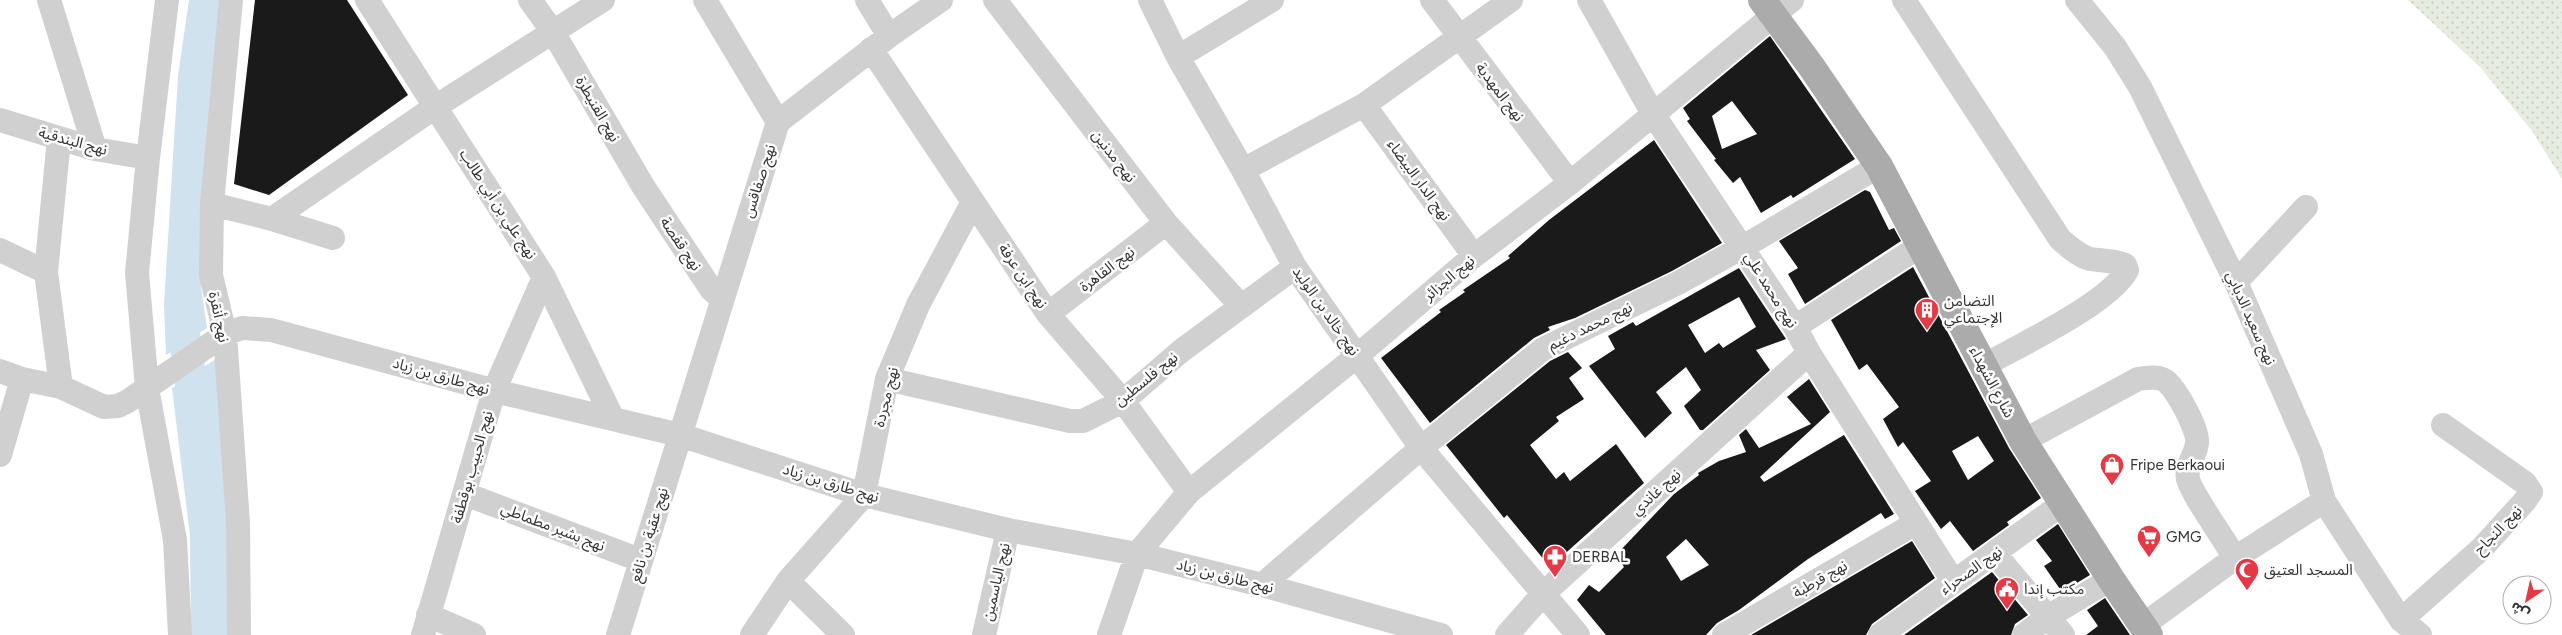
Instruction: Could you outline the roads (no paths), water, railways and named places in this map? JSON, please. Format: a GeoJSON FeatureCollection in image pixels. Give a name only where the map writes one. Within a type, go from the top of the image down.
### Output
{"type":"FeatureCollection","features":[{"type":"Feature","properties":{"kind":"main road","name":"شارع الشهداء"},"geometry":{"type":"LineString","coordinates":[[1776,5],[1879,166],[2023,440],[2062,504],[2146,630]]}},
{"type":"Feature","properties":{"kind":"street"},"geometry":{"type":"LineString","coordinates":[[49,0],[95,149]]}},
{"type":"Feature","properties":{"kind":"street"},"geometry":{"type":"LineString","coordinates":[[167,0],[148,158],[137,273],[147,388],[175,540],[180,635]]}},
{"type":"Feature","properties":{"kind":"street","name":"نهج أنقرة"},"geometry":{"type":"LineString","coordinates":[[231,0],[212,204],[211,275],[238,523],[238,635]]}},
{"type":"Feature","properties":{"kind":"street","name":"نهج علي بن أبي طالب"},"geometry":{"type":"LineString","coordinates":[[367,0],[544,277],[612,417]]}},
{"type":"Feature","properties":{"kind":"street","name":"نهج القنيطرة"},"geometry":{"type":"LineString","coordinates":[[530,0],[553,32],[643,186]]}},
{"type":"Feature","properties":{"kind":"street"},"geometry":{"type":"LineString","coordinates":[[272,219],[435,107],[603,0]]}},
{"type":"Feature","properties":{"kind":"street"},"geometry":{"type":"LineString","coordinates":[[705,0],[778,122],[880,42],[941,0]]}},
{"type":"Feature","properties":{"kind":"street","name":"نهج ابن عرفة"},"geometry":{"type":"LineString","coordinates":[[867,0],[880,42],[973,202],[1048,314],[1123,401],[1189,492]]}},
{"type":"Feature","properties":{"kind":"street","name":"نهج مدنين"},"geometry":{"type":"LineString","coordinates":[[995,0],[1166,223],[1240,306]]}},
{"type":"Feature","properties":{"kind":"street","name":"نهج خالد بن الوليد"},"geometry":{"type":"LineString","coordinates":[[1150,0],[1178,57],[1243,170],[1295,267],[1421,448],[1578,635]]}},
{"type":"Feature","properties":{"kind":"street"},"geometry":{"type":"LineString","coordinates":[[1178,57],[1272,0]]}},
{"type":"Feature","properties":{"kind":"street","name":"نهج المهدية"},"geometry":{"type":"LineString","coordinates":[[1432,0],[1570,183]]}},
{"type":"Feature","properties":{"kind":"street"},"geometry":{"type":"LineString","coordinates":[[1243,170],[1364,104],[1511,0]]}},
{"type":"Feature","properties":{"kind":"street","name":"نهج محمد علي"},"geometry":{"type":"LineString","coordinates":[[1589,0],[1653,114],[1795,327],[1808,353],[1953,581]]}},
{"type":"Feature","properties":{"kind":"street"},"geometry":{"type":"LineString","coordinates":[[1904,0],[2060,239],[2082,256],[2090,259],[2112,260],[2125,265],[2127,270],[2119,283],[2100,299],[1985,365]]}},
{"type":"Feature","properties":{"kind":"street","name":"نهج سعيد الدبابي"},"geometry":{"type":"LineString","coordinates":[[2077,0],[2115,47],[2140,87],[2236,282],[2311,454],[2324,501],[2401,620],[2420,635]]}},
{"type":"Feature","properties":{"kind":"street","name":"نهج الجزائر"},"geometry":{"type":"LineString","coordinates":[[1137,554],[1189,492],[1357,356],[1474,256],[1570,183],[1653,114],[1776,5]]}},
{"type":"Feature","properties":{"kind":"street","name":"نهج الدار البيضاء"},"geometry":{"type":"LineString","coordinates":[[1364,104],[1474,256]]}},
{"type":"Feature","properties":{"kind":"street","name":"نهج البندقية"},"geometry":{"type":"LineString","coordinates":[[0,120],[95,149],[148,158]]}},
{"type":"Feature","properties":{"kind":"street","name":"نهج صفاقس"},"geometry":{"type":"LineString","coordinates":[[680,435],[778,122]]}},
{"type":"Feature","properties":{"kind":"street"},"geometry":{"type":"LineString","coordinates":[[59,139],[46,272],[61,387]]}},
{"type":"Feature","properties":{"kind":"street","name":"نهج محمد دغيم"},"geometry":{"type":"LineString","coordinates":[[1262,585],[1421,448],[1543,348],[1670,287],[1743,247],[1879,166]]}},
{"type":"Feature","properties":{"kind":"street","name":"نهج قفصة"},"geometry":{"type":"LineString","coordinates":[[643,186],[711,289],[722,299]]}},
{"type":"Feature","properties":{"kind":"street","name":"نهج مجردة"},"geometry":{"type":"LineString","coordinates":[[864,495],[887,379],[918,305],[973,202]]}},
{"type":"Feature","properties":{"kind":"street"},"geometry":{"type":"LineString","coordinates":[[212,204],[272,219],[333,238]]}},
{"type":"Feature","properties":{"kind":"street"},"geometry":{"type":"LineString","coordinates":[[2236,282],[2306,207]]}},
{"type":"Feature","properties":{"kind":"street","name":"نهج القاهرة"},"geometry":{"type":"LineString","coordinates":[[1048,314],[1166,223]]}},
{"type":"Feature","properties":{"kind":"street"},"geometry":{"type":"LineString","coordinates":[[1795,327],[1920,246]]}},
{"type":"Feature","properties":{"kind":"street"},"geometry":{"type":"LineString","coordinates":[[0,250],[46,272]]}},
{"type":"Feature","properties":{"kind":"street","name":"نهج فلسطين"},"geometry":{"type":"LineString","coordinates":[[887,379],[1070,421],[1083,421],[1123,401],[1181,351],[1295,267]]}},
{"type":"Feature","properties":{"kind":"street","name":"نهج الحبيب بوقطفة"},"geometry":{"type":"LineString","coordinates":[[425,625],[494,391],[544,277]]}},
{"type":"Feature","properties":{"kind":"street","name":"نهج طارق بن زياد"},"geometry":{"type":"LineString","coordinates":[[217,339],[242,328],[272,330],[494,391],[612,417],[680,435],[864,495],[1008,530],[1137,554],[1262,585],[1440,635]]}},
{"type":"Feature","properties":{"kind":"street"},"geometry":{"type":"LineString","coordinates":[[0,371],[22,379],[61,387],[104,407],[123,404],[217,339]]}},
{"type":"Feature","properties":{"kind":"street","name":"نهج غاندي"},"geometry":{"type":"LineString","coordinates":[[1507,635],[1544,593],[1808,353]]}},
{"type":"Feature","properties":{"kind":"street"},"geometry":{"type":"LineString","coordinates":[[2023,440],[2138,379],[2153,377],[2167,382],[2194,424],[2197,433],[2197,444],[2188,466],[2188,481],[2235,558]]}},
{"type":"Feature","properties":{"kind":"street"},"geometry":{"type":"LineString","coordinates":[[0,455],[22,379]]}},
{"type":"Feature","properties":{"kind":"street","name":"نهج النجاح"},"geometry":{"type":"LineString","coordinates":[[2401,620],[2481,549],[2531,492],[2525,483],[2443,425]]}},
{"type":"Feature","properties":{"kind":"street","name":"نهج عقبة بن نافع"},"geometry":{"type":"LineString","coordinates":[[618,635],[680,435]]}},
{"type":"Feature","properties":{"kind":"street","name":"نهج بشير مطماطي"},"geometry":{"type":"LineString","coordinates":[[465,494],[640,560]]}},
{"type":"Feature","properties":{"kind":"street"},"geometry":{"type":"LineString","coordinates":[[752,635],[788,581],[864,495]]}},
{"type":"Feature","properties":{"kind":"street"},"geometry":{"type":"LineString","coordinates":[[2146,630],[2235,558],[2324,501]]}},
{"type":"Feature","properties":{"kind":"street","name":"نهج الصحراء"},"geometry":{"type":"LineString","coordinates":[[1880,635],[2062,504]]}},
{"type":"Feature","properties":{"kind":"street","name":"نهج قرطبة"},"geometry":{"type":"LineString","coordinates":[[1724,635],[1916,523]]}},
{"type":"Feature","properties":{"kind":"street","name":"نهج الياسمين"},"geometry":{"type":"LineString","coordinates":[[984,635],[1008,530]]}},
{"type":"Feature","properties":{"kind":"street"},"geometry":{"type":"LineString","coordinates":[[1109,635],[1137,554]]}},
{"type":"Feature","properties":{"kind":"street"},"geometry":{"type":"LineString","coordinates":[[1995,554],[2063,635]]}},
{"type":"Feature","properties":{"kind":"street"},"geometry":{"type":"LineString","coordinates":[[2024,635],[2049,616],[2111,579]]}},
{"type":"Feature","properties":{"kind":"street"},"geometry":{"type":"LineString","coordinates":[[788,581],[843,635]]}},
{"type":"Feature","properties":{"kind":"street"},"geometry":{"type":"LineString","coordinates":[[425,625],[474,635]]}},
{"type":"Feature","properties":{"kind":"water"},"geometry":{"type":"Polygon","coordinates":[[[189,0],[225,0],[212,84],[201,287],[207,328],[166,355],[164,304],[178,76],[189,0]]]}},
{"type":"Feature","properties":{"kind":"water"},"geometry":{"type":"Polygon","coordinates":[[[216,359],[227,525],[227,635],[191,635],[190,536],[172,388],[216,359]]]}},
{"type":"Feature","properties":{"kind":"waterway"},"geometry":{"type":"LineString","coordinates":[[182,298],[182,319],[196,421]]}},
{"type":"Feature","properties":{"kind":"place","name":"التضامن الإجتماعي"},"geometry":{"type":"Point","coordinates":[1927,331]}},
{"type":"Feature","properties":{"kind":"place","name":"Fripe Berkaoui"},"geometry":{"type":"Point","coordinates":[2112,486]}},
{"type":"Feature","properties":{"kind":"place","name":"GMG"},"geometry":{"type":"Point","coordinates":[2149,558]}},
{"type":"Feature","properties":{"kind":"place","name":"DERBAL"},"geometry":{"type":"Point","coordinates":[1555,578]}},
{"type":"Feature","properties":{"kind":"place","name":"المسجد العتيق"},"geometry":{"type":"Point","coordinates":[2247,591]}},
{"type":"Feature","properties":{"kind":"place","name":"مكتب إندا"},"geometry":{"type":"Point","coordinates":[2007,610]}}]}
